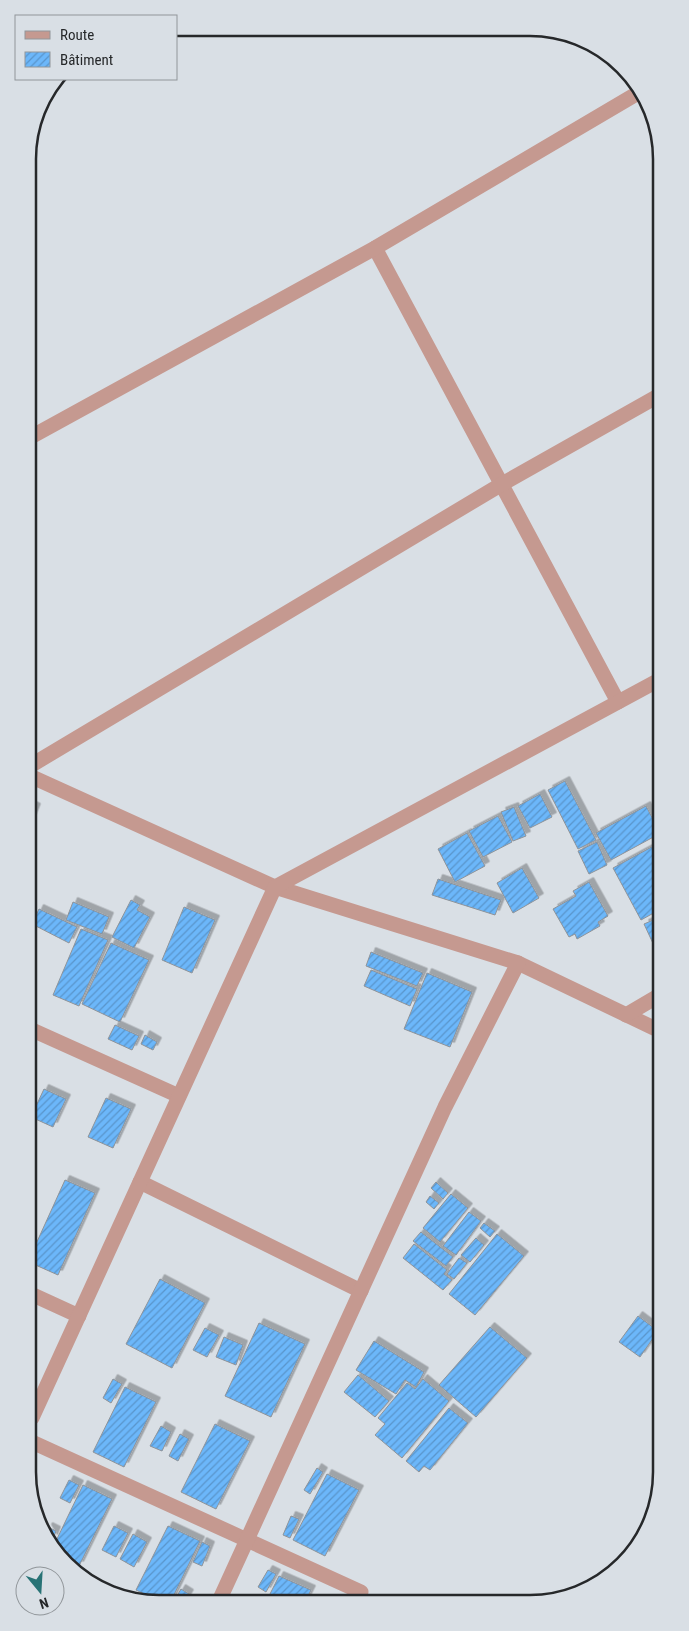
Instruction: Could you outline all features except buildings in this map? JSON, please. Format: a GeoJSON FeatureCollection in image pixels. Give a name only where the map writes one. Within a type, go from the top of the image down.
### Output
{"type":"FeatureCollection","features":[{"type":"Feature","properties":{"kind":"street"},"geometry":{"type":"LineString","coordinates":[[37,434],[374,248],[634,95]]}},
{"type":"Feature","properties":{"kind":"street"},"geometry":{"type":"LineString","coordinates":[[374,248],[618,702]]}},
{"type":"Feature","properties":{"kind":"street"},"geometry":{"type":"LineString","coordinates":[[37,762],[502,484],[653,399]]}},
{"type":"Feature","properties":{"kind":"street"},"geometry":{"type":"LineString","coordinates":[[36,1409],[275,887],[653,683]]}},
{"type":"Feature","properties":{"kind":"street"},"geometry":{"type":"LineString","coordinates":[[37,779],[275,887],[518,964],[652,1027]]}},
{"type":"Feature","properties":{"kind":"street"},"geometry":{"type":"LineString","coordinates":[[222,1595],[445,1108],[518,964]]}},
{"type":"Feature","properties":{"kind":"street"},"geometry":{"type":"LineString","coordinates":[[626,1015],[652,999]]}},
{"type":"Feature","properties":{"kind":"street"},"geometry":{"type":"LineString","coordinates":[[36,1032],[179,1096]]}},
{"type":"Feature","properties":{"kind":"street"},"geometry":{"type":"LineString","coordinates":[[140,1182],[361,1291]]}},
{"type":"Feature","properties":{"kind":"street"},"geometry":{"type":"LineString","coordinates":[[36,1296],[79,1316]]}},
{"type":"Feature","properties":{"kind":"street"},"geometry":{"type":"LineString","coordinates":[[36,1444],[362,1592]]}}]}
